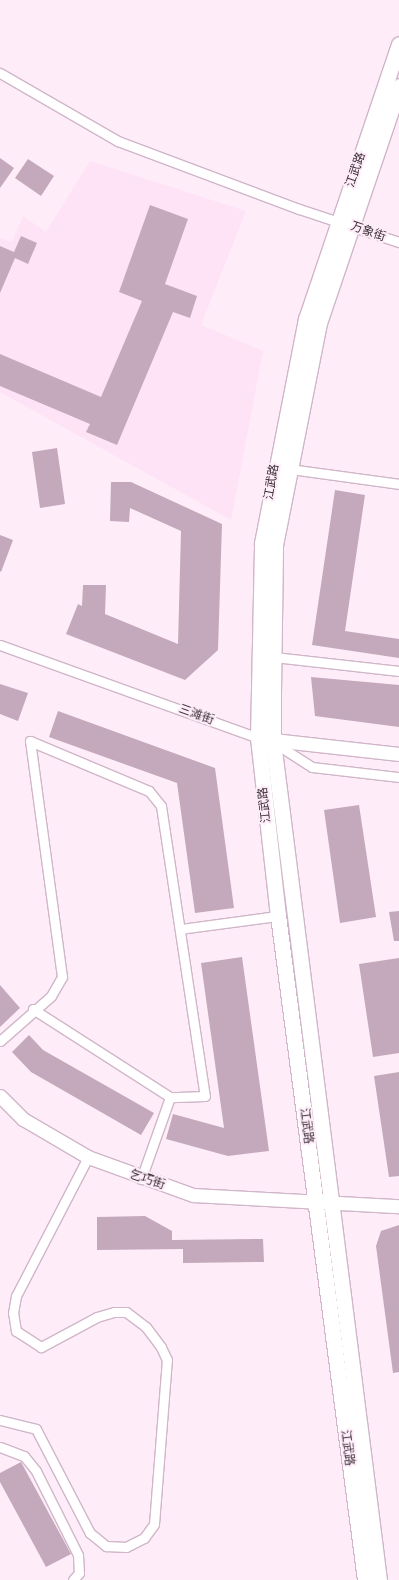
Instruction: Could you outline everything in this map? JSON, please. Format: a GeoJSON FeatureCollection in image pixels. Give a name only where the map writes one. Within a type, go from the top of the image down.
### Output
{"type":"FeatureCollection","features":[{"type":"Feature","properties":{"kind":"main road","name":"江武路"},"geometry":{"type":"LineString","coordinates":[[365,1580],[322,1202],[273,742],[276,545],[319,323],[344,223],[399,44]]}},
{"type":"Feature","properties":{"kind":"main road","name":"江武路"},"geometry":{"type":"LineString","coordinates":[[379,1580],[278,916],[258,738],[262,543],[306,319],[399,86]]}},
{"type":"Feature","properties":{"kind":"street","name":"万象街"},"geometry":{"type":"LineString","coordinates":[[0,73],[118,141],[399,242]]}},
{"type":"Feature","properties":{"kind":"street"},"geometry":{"type":"LineString","coordinates":[[290,469],[399,484]]}},
{"type":"Feature","properties":{"kind":"street","name":"三滩街"},"geometry":{"type":"LineString","coordinates":[[0,644],[258,738],[273,742],[399,754]]}},
{"type":"Feature","properties":{"kind":"street"},"geometry":{"type":"LineString","coordinates":[[274,657],[399,671]]}},
{"type":"Feature","properties":{"kind":"street"},"geometry":{"type":"LineString","coordinates":[[0,1041],[33,1009],[51,996],[62,977],[30,741],[143,788],[158,800],[163,813],[205,1096],[170,1097],[33,1009]]}},
{"type":"Feature","properties":{"kind":"street"},"geometry":{"type":"LineString","coordinates":[[273,742],[312,766],[399,777]]}},
{"type":"Feature","properties":{"kind":"street"},"geometry":{"type":"LineString","coordinates":[[180,929],[278,916]]}},
{"type":"Feature","properties":{"kind":"street","name":"乞巧街"},"geometry":{"type":"LineString","coordinates":[[0,1096],[23,1119],[88,1157],[141,1179],[193,1195],[399,1206]]}},
{"type":"Feature","properties":{"kind":"street"},"geometry":{"type":"LineString","coordinates":[[141,1179],[170,1097]]}},
{"type":"Feature","properties":{"kind":"street"},"geometry":{"type":"LineString","coordinates":[[0,1420],[36,1429],[90,1533],[106,1546],[126,1547],[144,1538],[154,1524],[167,1360],[161,1347],[146,1327],[126,1312],[114,1312],[97,1317],[40,1347],[16,1331],[13,1313],[16,1296],[88,1157]]}},
{"type":"Feature","properties":{"kind":"street"},"geometry":{"type":"LineString","coordinates":[[0,1447],[24,1456],[36,1471],[78,1554],[79,1573],[73,1580]]}},
{"type":"Feature","properties":{"kind":"shaded area"},"geometry":{"type":"Polygon","coordinates":[[[90,161],[246,211],[201,325],[263,351],[231,520],[0,392],[0,238],[12,242],[23,216],[46,232],[90,161]]]}},
{"type":"Feature","properties":{"kind":"building"},"geometry":{"type":"Polygon","coordinates":[[[0,158],[14,168],[0,188],[0,158]]]}},
{"type":"Feature","properties":{"kind":"building"},"geometry":{"type":"Polygon","coordinates":[[[28,159],[54,176],[41,196],[15,178],[28,159]]]}},
{"type":"Feature","properties":{"kind":"building"},"geometry":{"type":"Polygon","coordinates":[[[150,205],[188,219],[165,284],[197,296],[190,318],[173,312],[117,445],[86,432],[90,424],[0,386],[0,354],[101,397],[142,301],[119,292],[150,205]]]}},
{"type":"Feature","properties":{"kind":"building"},"geometry":{"type":"Polygon","coordinates":[[[21,236],[37,243],[28,264],[15,258],[0,293],[0,246],[14,252],[21,236]]]}},
{"type":"Feature","properties":{"kind":"building"},"geometry":{"type":"Polygon","coordinates":[[[57,448],[65,504],[40,508],[32,452],[57,448]]]}},
{"type":"Feature","properties":{"kind":"building"},"geometry":{"type":"Polygon","coordinates":[[[111,482],[131,482],[222,524],[218,650],[185,680],[66,634],[78,604],[82,606],[83,585],[106,585],[105,614],[178,644],[181,531],[130,508],[129,522],[110,521],[111,482]]]}},
{"type":"Feature","properties":{"kind":"building"},"geometry":{"type":"Polygon","coordinates":[[[335,490],[365,495],[345,631],[399,639],[399,658],[312,645],[335,490]]]}},
{"type":"Feature","properties":{"kind":"building"},"geometry":{"type":"Polygon","coordinates":[[[0,535],[13,540],[1,572],[0,571],[0,535]]]}},
{"type":"Feature","properties":{"kind":"building"},"geometry":{"type":"Polygon","coordinates":[[[311,677],[399,685],[399,727],[315,716],[311,677]]]}},
{"type":"Feature","properties":{"kind":"building"},"geometry":{"type":"Polygon","coordinates":[[[0,684],[28,693],[18,721],[0,714],[0,684]]]}},
{"type":"Feature","properties":{"kind":"building"},"geometry":{"type":"Polygon","coordinates":[[[58,711],[215,768],[234,908],[195,913],[177,783],[49,737],[58,711]]]}},
{"type":"Feature","properties":{"kind":"building"},"geometry":{"type":"Polygon","coordinates":[[[359,805],[376,917],[340,923],[324,810],[359,805]]]}},
{"type":"Feature","properties":{"kind":"building"},"geometry":{"type":"Polygon","coordinates":[[[399,911],[399,941],[394,941],[389,912],[399,911]]]}},
{"type":"Feature","properties":{"kind":"building"},"geometry":{"type":"Polygon","coordinates":[[[242,957],[269,1151],[228,1156],[166,1139],[173,1114],[224,1128],[201,963],[242,957]]]}},
{"type":"Feature","properties":{"kind":"building"},"geometry":{"type":"Polygon","coordinates":[[[399,958],[399,1053],[373,1057],[359,964],[399,958]]]}},
{"type":"Feature","properties":{"kind":"building"},"geometry":{"type":"Polygon","coordinates":[[[0,985],[20,1008],[0,1027],[0,985]]]}},
{"type":"Feature","properties":{"kind":"building"},"geometry":{"type":"Polygon","coordinates":[[[29,1035],[43,1050],[154,1113],[141,1135],[31,1072],[12,1052],[29,1035]]]}},
{"type":"Feature","properties":{"kind":"building"},"geometry":{"type":"Polygon","coordinates":[[[399,1072],[399,1176],[389,1177],[374,1076],[399,1072]]]}},
{"type":"Feature","properties":{"kind":"building"},"geometry":{"type":"Polygon","coordinates":[[[145,1216],[172,1231],[172,1240],[263,1239],[264,1262],[183,1263],[183,1249],[97,1250],[97,1217],[145,1216]]]}},
{"type":"Feature","properties":{"kind":"building"},"geometry":{"type":"Polygon","coordinates":[[[399,1225],[399,1372],[393,1373],[376,1246],[381,1231],[399,1225]]]}},
{"type":"Feature","properties":{"kind":"building"},"geometry":{"type":"Polygon","coordinates":[[[21,1462],[71,1554],[46,1567],[0,1482],[0,1473],[21,1462]]]}}]}
